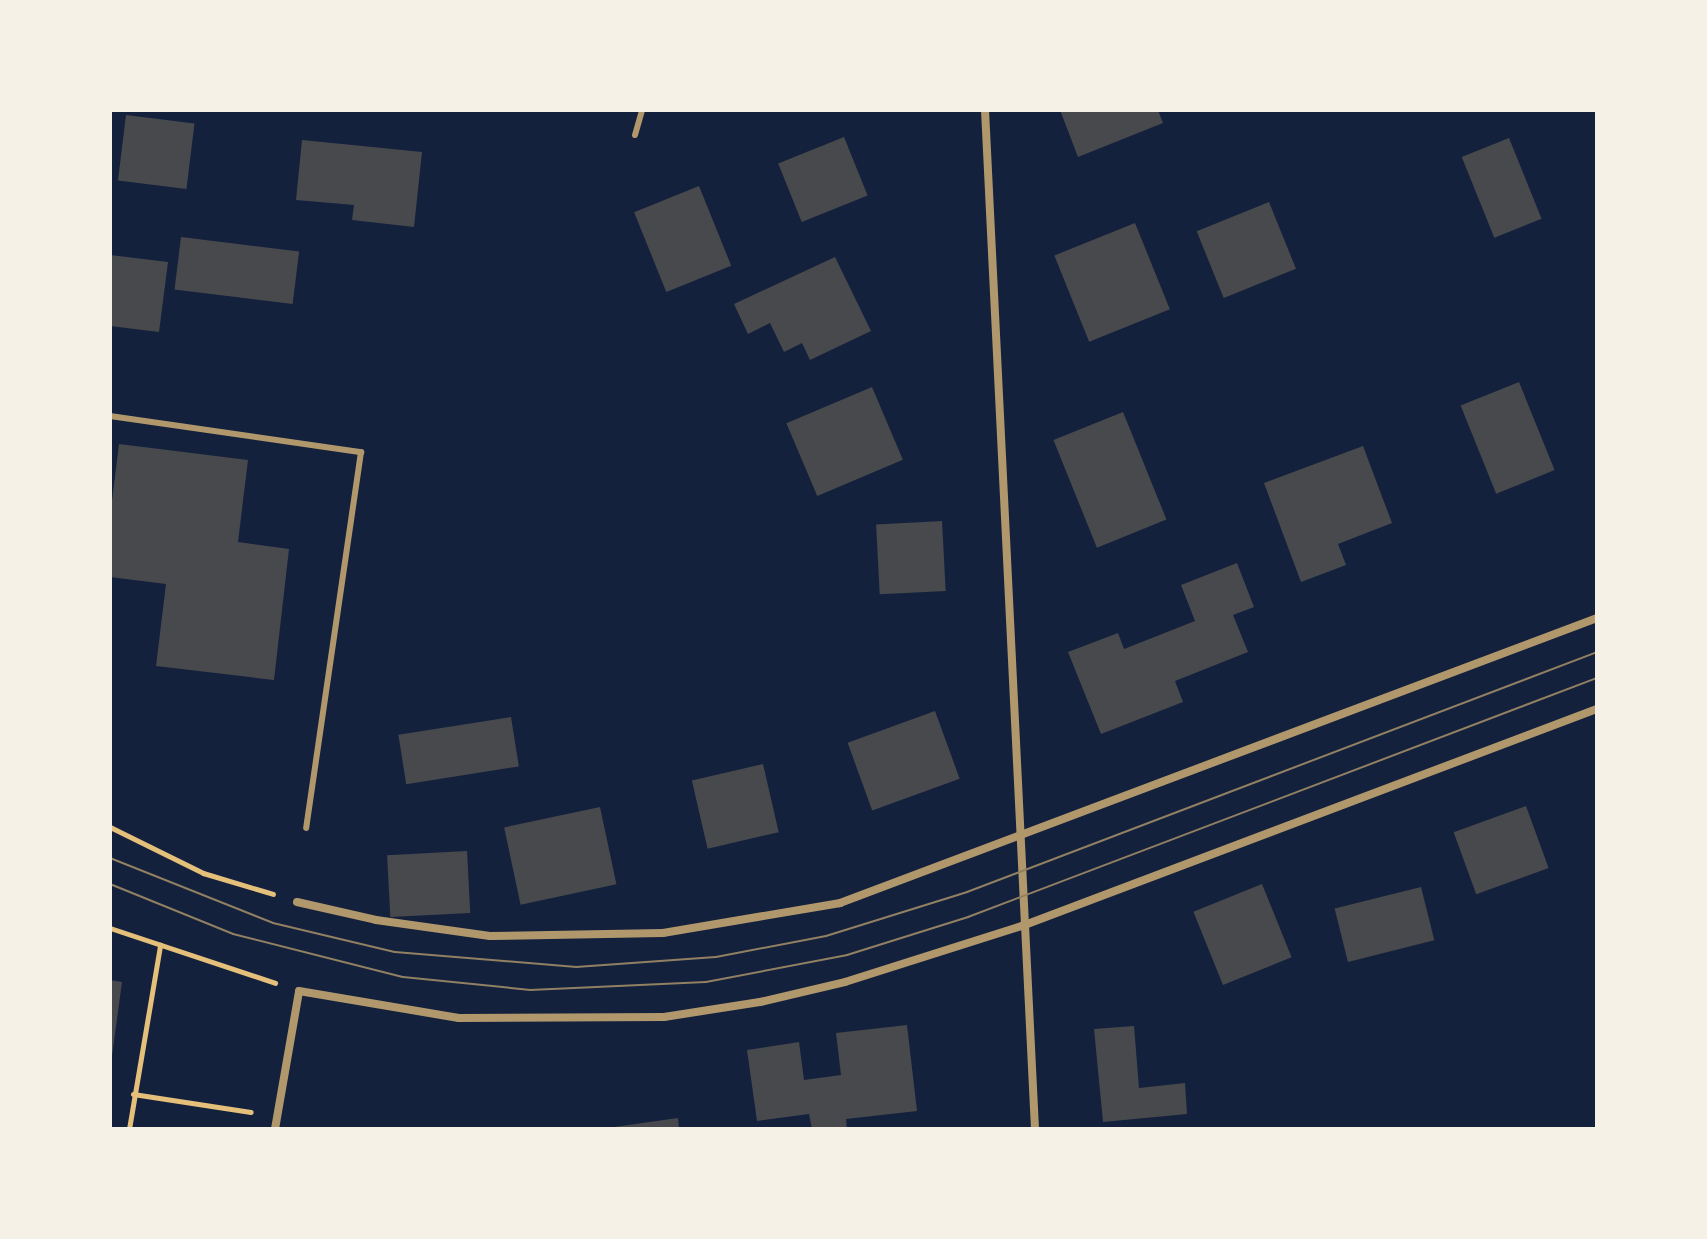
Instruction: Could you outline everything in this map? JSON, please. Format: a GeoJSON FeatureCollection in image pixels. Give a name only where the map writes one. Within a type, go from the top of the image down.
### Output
{"type":"FeatureCollection","features":[{"type":"Feature","properties":{"kind":"street"},"geometry":{"type":"LineString","coordinates":[[985,110],[1022,926],[1035,1129]]}},
{"type":"Feature","properties":{"kind":"street"},"geometry":{"type":"LineString","coordinates":[[297,902],[376,920],[490,936],[663,933],[840,903],[1597,618]]}},
{"type":"Feature","properties":{"kind":"street"},"geometry":{"type":"LineString","coordinates":[[275,1129],[286,1043],[299,991],[459,1018],[664,1017],[845,982],[1022,926],[1597,709]]}},
{"type":"Feature","properties":{"kind":"lane"},"geometry":{"type":"LineString","coordinates":[[635,135],[642,110]]}},
{"type":"Feature","properties":{"kind":"lane"},"geometry":{"type":"LineString","coordinates":[[110,416],[361,452],[306,828]]}},
{"type":"Feature","properties":{"kind":"path"},"geometry":{"type":"LineString","coordinates":[[110,827],[203,873],[297,902]]}},
{"type":"Feature","properties":{"kind":"path"},"geometry":{"type":"LineString","coordinates":[[110,928],[299,991]]}},
{"type":"Feature","properties":{"kind":"path"},"geometry":{"type":"LineString","coordinates":[[129,1129],[160,945]]}},
{"type":"Feature","properties":{"kind":"path"},"geometry":{"type":"LineString","coordinates":[[133,1094],[276,1116]]}},
{"type":"Feature","properties":{"kind":"building"},"geometry":{"type":"Polygon","coordinates":[[[1060,110],[1158,110],[1163,123],[1078,157],[1060,110]]]}},
{"type":"Feature","properties":{"kind":"building"},"geometry":{"type":"Polygon","coordinates":[[[126,115],[194,123],[186,189],[118,181],[126,115]]]}},
{"type":"Feature","properties":{"kind":"building"},"geometry":{"type":"Polygon","coordinates":[[[844,137],[868,195],[802,222],[778,164],[844,137]]]}},
{"type":"Feature","properties":{"kind":"building"},"geometry":{"type":"Polygon","coordinates":[[[1509,138],[1542,219],[1494,238],[1462,157],[1509,138]]]}},
{"type":"Feature","properties":{"kind":"building"},"geometry":{"type":"Polygon","coordinates":[[[302,140],[422,152],[414,227],[352,220],[354,205],[296,200],[302,140]]]}},
{"type":"Feature","properties":{"kind":"building"},"geometry":{"type":"Polygon","coordinates":[[[699,186],[731,266],[666,292],[634,212],[699,186]]]}},
{"type":"Feature","properties":{"kind":"building"},"geometry":{"type":"Polygon","coordinates":[[[1269,202],[1296,269],[1224,298],[1197,231],[1269,202]]]}},
{"type":"Feature","properties":{"kind":"building"},"geometry":{"type":"Polygon","coordinates":[[[1135,223],[1170,309],[1089,342],[1054,256],[1135,223]]]}},
{"type":"Feature","properties":{"kind":"building"},"geometry":{"type":"Polygon","coordinates":[[[181,237],[299,252],[293,304],[175,290],[181,237]]]}},
{"type":"Feature","properties":{"kind":"building"},"geometry":{"type":"Polygon","coordinates":[[[110,255],[168,262],[159,332],[110,326],[110,255]]]}},
{"type":"Feature","properties":{"kind":"building"},"geometry":{"type":"Polygon","coordinates":[[[835,257],[871,331],[810,360],[802,343],[784,352],[770,323],[748,334],[734,304],[835,257]]]}},
{"type":"Feature","properties":{"kind":"building"},"geometry":{"type":"Polygon","coordinates":[[[1519,382],[1555,470],[1496,494],[1461,406],[1519,382]]]}},
{"type":"Feature","properties":{"kind":"building"},"geometry":{"type":"Polygon","coordinates":[[[872,387],[903,460],[817,496],[786,423],[872,387]]]}},
{"type":"Feature","properties":{"kind":"building"},"geometry":{"type":"Polygon","coordinates":[[[1123,412],[1166,520],[1097,548],[1053,440],[1123,412]]]}},
{"type":"Feature","properties":{"kind":"building"},"geometry":{"type":"Polygon","coordinates":[[[119,444],[248,460],[238,542],[289,549],[274,680],[156,666],[166,584],[110,577],[110,517],[119,444]]]}},
{"type":"Feature","properties":{"kind":"building"},"geometry":{"type":"Polygon","coordinates":[[[1363,446],[1392,523],[1338,544],[1346,565],[1301,582],[1264,483],[1363,446]]]}},
{"type":"Feature","properties":{"kind":"building"},"geometry":{"type":"Polygon","coordinates":[[[942,521],[946,591],[880,594],[876,524],[942,521]]]}},
{"type":"Feature","properties":{"kind":"building"},"geometry":{"type":"Polygon","coordinates":[[[1237,563],[1254,607],[1233,615],[1248,652],[1175,681],[1183,702],[1101,734],[1068,652],[1118,633],[1124,649],[1195,621],[1181,585],[1237,563]]]}},
{"type":"Feature","properties":{"kind":"building"},"geometry":{"type":"Polygon","coordinates":[[[935,711],[960,779],[872,810],[848,743],[935,711]]]}},
{"type":"Feature","properties":{"kind":"building"},"geometry":{"type":"Polygon","coordinates":[[[511,717],[519,766],[406,784],[398,735],[511,717]]]}},
{"type":"Feature","properties":{"kind":"building"},"geometry":{"type":"Polygon","coordinates":[[[763,764],[779,832],[708,849],[692,780],[763,764]]]}},
{"type":"Feature","properties":{"kind":"building"},"geometry":{"type":"Polygon","coordinates":[[[1526,806],[1549,868],[1476,894],[1454,832],[1526,806]]]}},
{"type":"Feature","properties":{"kind":"building"},"geometry":{"type":"Polygon","coordinates":[[[600,807],[616,884],[521,905],[504,827],[600,807]]]}},
{"type":"Feature","properties":{"kind":"building"},"geometry":{"type":"Polygon","coordinates":[[[467,851],[470,913],[390,917],[387,855],[467,851]]]}},
{"type":"Feature","properties":{"kind":"building"},"geometry":{"type":"Polygon","coordinates":[[[1262,884],[1292,957],[1223,985],[1193,912],[1262,884]]]}},
{"type":"Feature","properties":{"kind":"building"},"geometry":{"type":"Polygon","coordinates":[[[1421,887],[1434,940],[1348,962],[1335,909],[1421,887]]]}},
{"type":"Feature","properties":{"kind":"building"},"geometry":{"type":"Polygon","coordinates":[[[110,980],[122,982],[112,1056],[110,1056],[110,980]]]}},
{"type":"Feature","properties":{"kind":"building"},"geometry":{"type":"Polygon","coordinates":[[[907,1025],[917,1111],[846,1119],[847,1129],[812,1129],[809,1114],[757,1121],[747,1050],[799,1042],[804,1080],[841,1075],[836,1033],[907,1025]]]}},
{"type":"Feature","properties":{"kind":"building"},"geometry":{"type":"Polygon","coordinates":[[[1134,1026],[1139,1088],[1185,1083],[1187,1114],[1103,1122],[1094,1029],[1134,1026]]]}},
{"type":"Feature","properties":{"kind":"building"},"geometry":{"type":"Polygon","coordinates":[[[678,1118],[679,1129],[614,1129],[614,1127],[678,1118]]]}},
{"type":"Feature","properties":{"kind":"tram line"},"geometry":{"type":"LineString","coordinates":[[110,858],[273,923],[395,952],[576,967],[716,957],[826,936],[967,892],[1597,652]]}},
{"type":"Feature","properties":{"kind":"tram line"},"geometry":{"type":"LineString","coordinates":[[110,884],[233,934],[403,977],[530,990],[706,982],[847,955],[968,917],[1597,678]]}}]}
